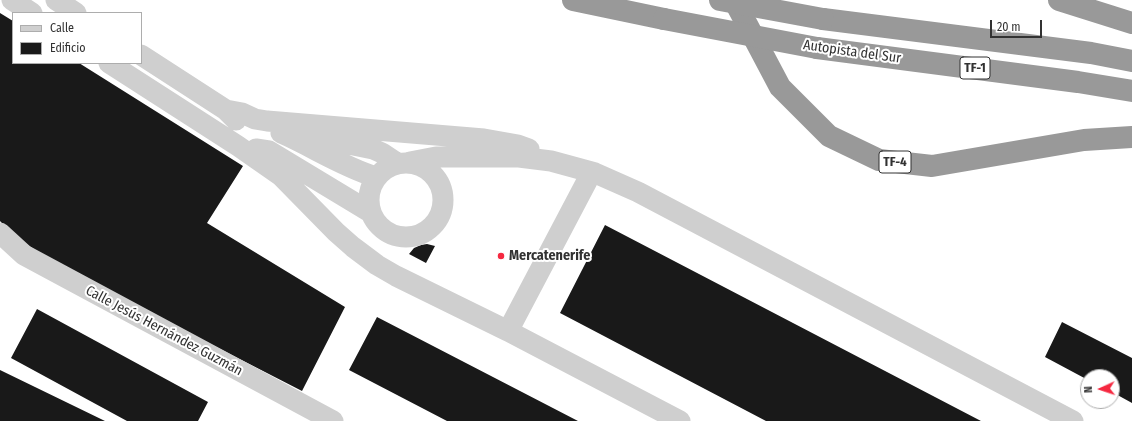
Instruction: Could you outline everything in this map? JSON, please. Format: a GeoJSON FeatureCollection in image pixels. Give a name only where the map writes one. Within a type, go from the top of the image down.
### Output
{"type":"FeatureCollection","features":[{"type":"Feature","properties":{"kind":"highway","name":"Autopista del Sur"},"geometry":{"type":"LineString","coordinates":[[573,0],[817,48],[1078,82],[1132,91]]}},
{"type":"Feature","properties":{"kind":"highway","name":"Autopista del Sur"},"geometry":{"type":"LineString","coordinates":[[720,0],[823,19],[1132,60]]}},
{"type":"Feature","properties":{"kind":"highway","name":"TF-4"},"geometry":{"type":"LineString","coordinates":[[734,0],[780,87],[829,136],[879,160],[932,166],[1084,140],[1132,137]]}},
{"type":"Feature","properties":{"kind":"highway"},"geometry":{"type":"LineString","coordinates":[[1059,0],[1132,23]]}},
{"type":"Feature","properties":{"kind":"street"},"geometry":{"type":"LineString","coordinates":[[12,0],[30,12]]}},
{"type":"Feature","properties":{"kind":"street"},"geometry":{"type":"LineString","coordinates":[[56,0],[74,12]]}},
{"type":"Feature","properties":{"kind":"street"},"geometry":{"type":"LineString","coordinates":[[142,56],[226,110],[237,120],[254,129],[296,134],[373,149],[404,162],[422,166],[433,173],[440,184],[444,197],[442,210],[437,221],[429,230],[407,238],[395,236],[384,231],[373,217],[270,152],[238,146]]}},
{"type":"Feature","properties":{"kind":"street"},"geometry":{"type":"LineString","coordinates":[[111,64],[238,146],[281,176],[362,222],[373,217]]}},
{"type":"Feature","properties":{"kind":"street"},"geometry":{"type":"LineString","coordinates":[[226,110],[242,113],[255,119],[267,121],[500,142],[518,145],[528,149],[551,166],[576,167],[595,172],[628,187],[1073,421]]}},
{"type":"Feature","properties":{"kind":"street"},"geometry":{"type":"LineString","coordinates":[[281,133],[300,141],[360,172],[376,177]]}},
{"type":"Feature","properties":{"kind":"street"},"geometry":{"type":"LineString","coordinates":[[373,217],[368,200],[370,188],[376,177],[385,168],[404,162],[436,157],[519,157],[551,166],[586,181],[628,187]]}},
{"type":"Feature","properties":{"kind":"street"},"geometry":{"type":"LineString","coordinates":[[281,176],[336,232],[377,265],[680,421]]}},
{"type":"Feature","properties":{"kind":"street"},"geometry":{"type":"LineString","coordinates":[[508,332],[586,181]]}},
{"type":"Feature","properties":{"kind":"street","name":"Calle Jesús Hernández Guzmán"},"geometry":{"type":"LineString","coordinates":[[0,233],[24,255],[333,421]]}},
{"type":"Feature","properties":{"kind":"building"},"geometry":{"type":"Polygon","coordinates":[[[0,13],[12,20],[12,64],[81,64],[243,166],[207,223],[345,307],[302,391],[148,312],[38,252],[12,234],[0,221],[0,13]]]}},
{"type":"Feature","properties":{"kind":"building"},"geometry":{"type":"Polygon","coordinates":[[[605,225],[981,421],[766,421],[560,313],[605,225]]]}},
{"type":"Feature","properties":{"kind":"building"},"geometry":{"type":"Polygon","coordinates":[[[427,244],[435,246],[426,263],[409,254],[414,248],[427,244]]]}},
{"type":"Feature","properties":{"kind":"building"},"geometry":{"type":"Polygon","coordinates":[[[37,309],[208,402],[198,421],[127,421],[11,358],[37,309]]]}},
{"type":"Feature","properties":{"kind":"building"},"geometry":{"type":"Polygon","coordinates":[[[377,317],[578,421],[447,421],[349,370],[377,317]]]}},
{"type":"Feature","properties":{"kind":"building"},"geometry":{"type":"Polygon","coordinates":[[[1062,322],[1132,358],[1132,403],[1120,396],[1120,369],[1080,369],[1080,376],[1045,357],[1062,322]]]}},
{"type":"Feature","properties":{"kind":"building"},"geometry":{"type":"Polygon","coordinates":[[[0,370],[105,421],[0,421],[0,370]]]}},
{"type":"Feature","properties":{"kind":"place","name":"Mercatenerife"},"geometry":{"type":"Point","coordinates":[501,256]}}]}
